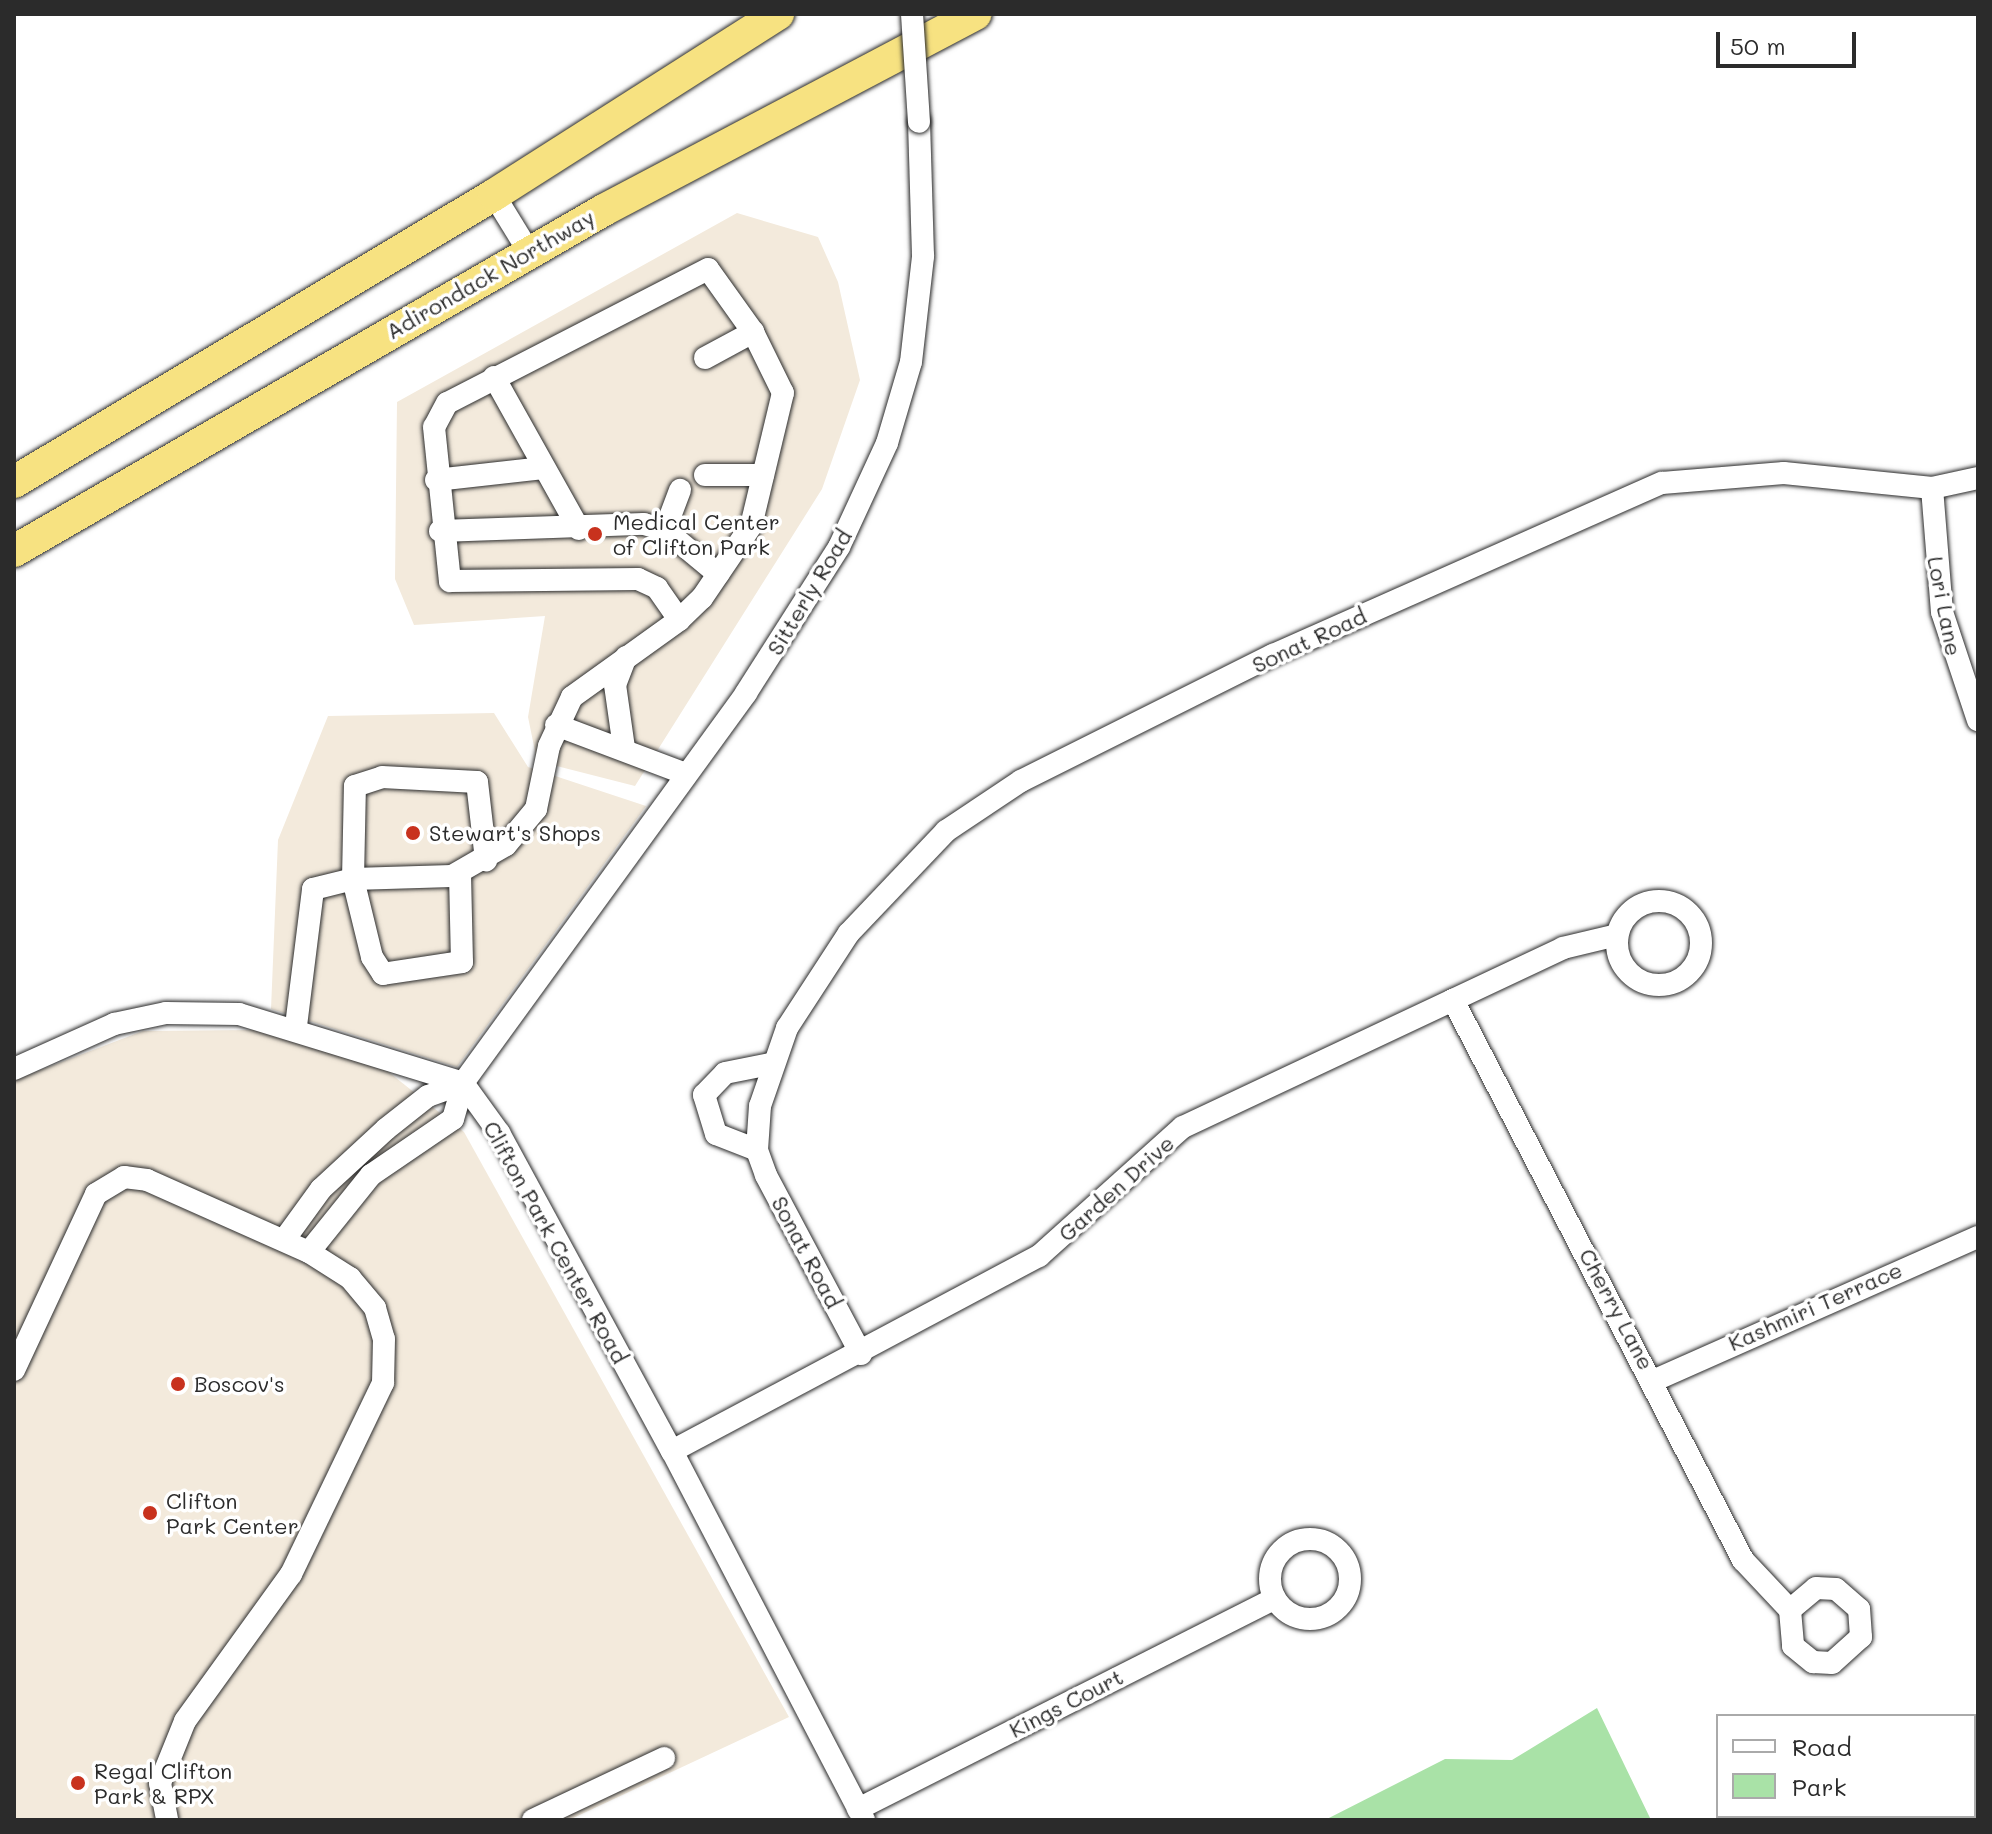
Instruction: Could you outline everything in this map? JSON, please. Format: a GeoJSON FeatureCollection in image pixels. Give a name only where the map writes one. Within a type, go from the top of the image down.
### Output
{"type":"FeatureCollection","features":[{"type":"Feature","properties":{"kind":"highway"},"geometry":{"type":"LineString","coordinates":[[14,482],[494,195],[778,14]]}},
{"type":"Feature","properties":{"kind":"highway","name":"Adirondack Northway"},"geometry":{"type":"LineString","coordinates":[[14,551],[529,252],[976,14]]}},
{"type":"Feature","properties":{"kind":"street","name":"Sitterly Road"},"geometry":{"type":"LineString","coordinates":[[309,1252],[371,1175],[453,1119],[463,1083],[683,773],[746,693],[839,547],[887,443],[911,362],[921,281],[919,122],[912,14]]}},
{"type":"Feature","properties":{"kind":"street"},"geometry":{"type":"LineString","coordinates":[[494,195],[529,252]]}},
{"type":"Feature","properties":{"kind":"street"},"geometry":{"type":"LineString","coordinates":[[296,1026],[306,902],[313,889],[353,879],[460,874],[486,860],[526,827],[536,809],[556,725],[572,697],[679,620],[718,574],[751,526],[783,393],[753,332],[708,269],[494,377],[439,414],[436,480],[440,531],[450,581],[638,579],[657,588],[679,620]]}},
{"type":"Feature","properties":{"kind":"street"},"geometry":{"type":"LineString","coordinates":[[705,358],[753,332]]}},
{"type":"Feature","properties":{"kind":"street"},"geometry":{"type":"LineString","coordinates":[[494,377],[579,529]]}},
{"type":"Feature","properties":{"kind":"street"},"geometry":{"type":"LineString","coordinates":[[436,480],[543,468]]}},
{"type":"Feature","properties":{"kind":"street","name":"Sonat Road"},"geometry":{"type":"LineString","coordinates":[[861,1354],[757,1150],[770,1064],[849,933],[946,831],[1021,781],[1175,704],[1662,483],[1784,473],[1932,488],[1978,478]]}},
{"type":"Feature","properties":{"kind":"street"},"geometry":{"type":"LineString","coordinates":[[705,475],[763,475]]}},
{"type":"Feature","properties":{"kind":"street","name":"Lori Lane"},"geometry":{"type":"LineString","coordinates":[[1932,488],[1942,612],[1978,720]]}},
{"type":"Feature","properties":{"kind":"street"},"geometry":{"type":"LineString","coordinates":[[665,530],[680,490]]}},
{"type":"Feature","properties":{"kind":"street"},"geometry":{"type":"LineString","coordinates":[[440,531],[665,530],[718,574]]}},
{"type":"Feature","properties":{"kind":"street"},"geometry":{"type":"LineString","coordinates":[[624,748],[615,685],[626,657]]}},
{"type":"Feature","properties":{"kind":"street"},"geometry":{"type":"LineString","coordinates":[[556,725],[624,748],[683,773]]}},
{"type":"Feature","properties":{"kind":"street"},"geometry":{"type":"LineString","coordinates":[[460,874],[462,962],[395,975],[376,968],[353,879],[350,796],[364,780],[382,777],[477,782],[486,860]]}},
{"type":"Feature","properties":{"kind":"street","name":"Garden Drive"},"geometry":{"type":"LineString","coordinates":[[672,1451],[861,1354],[1039,1256],[1183,1127],[1563,948],[1617,935]]}},
{"type":"Feature","properties":{"kind":"street","name":"Cherry Lane"},"geometry":{"type":"LineString","coordinates":[[1453,1000],[1655,1380],[1743,1560],[1790,1610]]}},
{"type":"Feature","properties":{"kind":"street"},"geometry":{"type":"LineString","coordinates":[[14,1069],[114,1024],[166,1013],[239,1014],[296,1026],[463,1083]]}},
{"type":"Feature","properties":{"kind":"street"},"geometry":{"type":"LineString","coordinates":[[757,1150],[716,1134],[704,1095],[725,1073],[770,1064]]}},
{"type":"Feature","properties":{"kind":"street"},"geometry":{"type":"LineString","coordinates":[[284,1240],[321,1189],[386,1129],[428,1096],[463,1083]]}},
{"type":"Feature","properties":{"kind":"street","name":"Clifton Park Center Road"},"geometry":{"type":"LineString","coordinates":[[463,1083],[499,1133],[672,1451],[861,1814]]}},
{"type":"Feature","properties":{"kind":"street"},"geometry":{"type":"LineString","coordinates":[[14,1370],[96,1194],[124,1177],[309,1252],[350,1278],[375,1308],[384,1339],[383,1383],[291,1574],[185,1721],[160,1783],[167,1820]]}},
{"type":"Feature","properties":{"kind":"street","name":"Kashmiri Terrace"},"geometry":{"type":"LineString","coordinates":[[1655,1380],[1978,1237]]}},
{"type":"Feature","properties":{"kind":"street","name":"Kings Court"},"geometry":{"type":"LineString","coordinates":[[861,1814],[1275,1598]]}},
{"type":"Feature","properties":{"kind":"street"},"geometry":{"type":"LineString","coordinates":[[533,1820],[664,1758]]}},
{"type":"Feature","properties":{"kind":"shaded area","name":"Medical Center of Clifton Park"},"geometry":{"type":"Polygon","coordinates":[[[737,213],[818,237],[838,282],[860,380],[822,489],[635,786],[537,761],[528,717],[545,616],[414,625],[395,579],[397,402],[737,213]]]}},
{"type":"Feature","properties":{"kind":"shaded area"},"geometry":{"type":"Polygon","coordinates":[[[494,713],[528,767],[646,806],[457,1067],[271,1009],[278,840],[328,716],[494,713]]]}},
{"type":"Feature","properties":{"kind":"shaded area","name":"Clifton Park Center"},"geometry":{"type":"Polygon","coordinates":[[[258,1030],[376,1062],[464,1132],[789,1717],[569,1820],[14,1820],[14,1080],[143,1031],[258,1030]]]}},
{"type":"Feature","properties":{"kind":"green space"},"geometry":{"type":"Polygon","coordinates":[[[1597,1708],[1651,1820],[1325,1820],[1445,1759],[1512,1760],[1597,1708]]]}},
{"type":"Feature","properties":{"kind":"place","name":"Medical Center of Clifton Park"},"geometry":{"type":"Point","coordinates":[595,534]}},
{"type":"Feature","properties":{"kind":"place","name":"Stewart's Shops"},"geometry":{"type":"Point","coordinates":[413,833]}},
{"type":"Feature","properties":{"kind":"place","name":"Boscov's"},"geometry":{"type":"Point","coordinates":[178,1384]}},
{"type":"Feature","properties":{"kind":"place","name":"Clifton Park Center"},"geometry":{"type":"Point","coordinates":[150,1513]}},
{"type":"Feature","properties":{"kind":"place","name":"Regal Clifton Park & RPX"},"geometry":{"type":"Point","coordinates":[78,1783]}}]}
